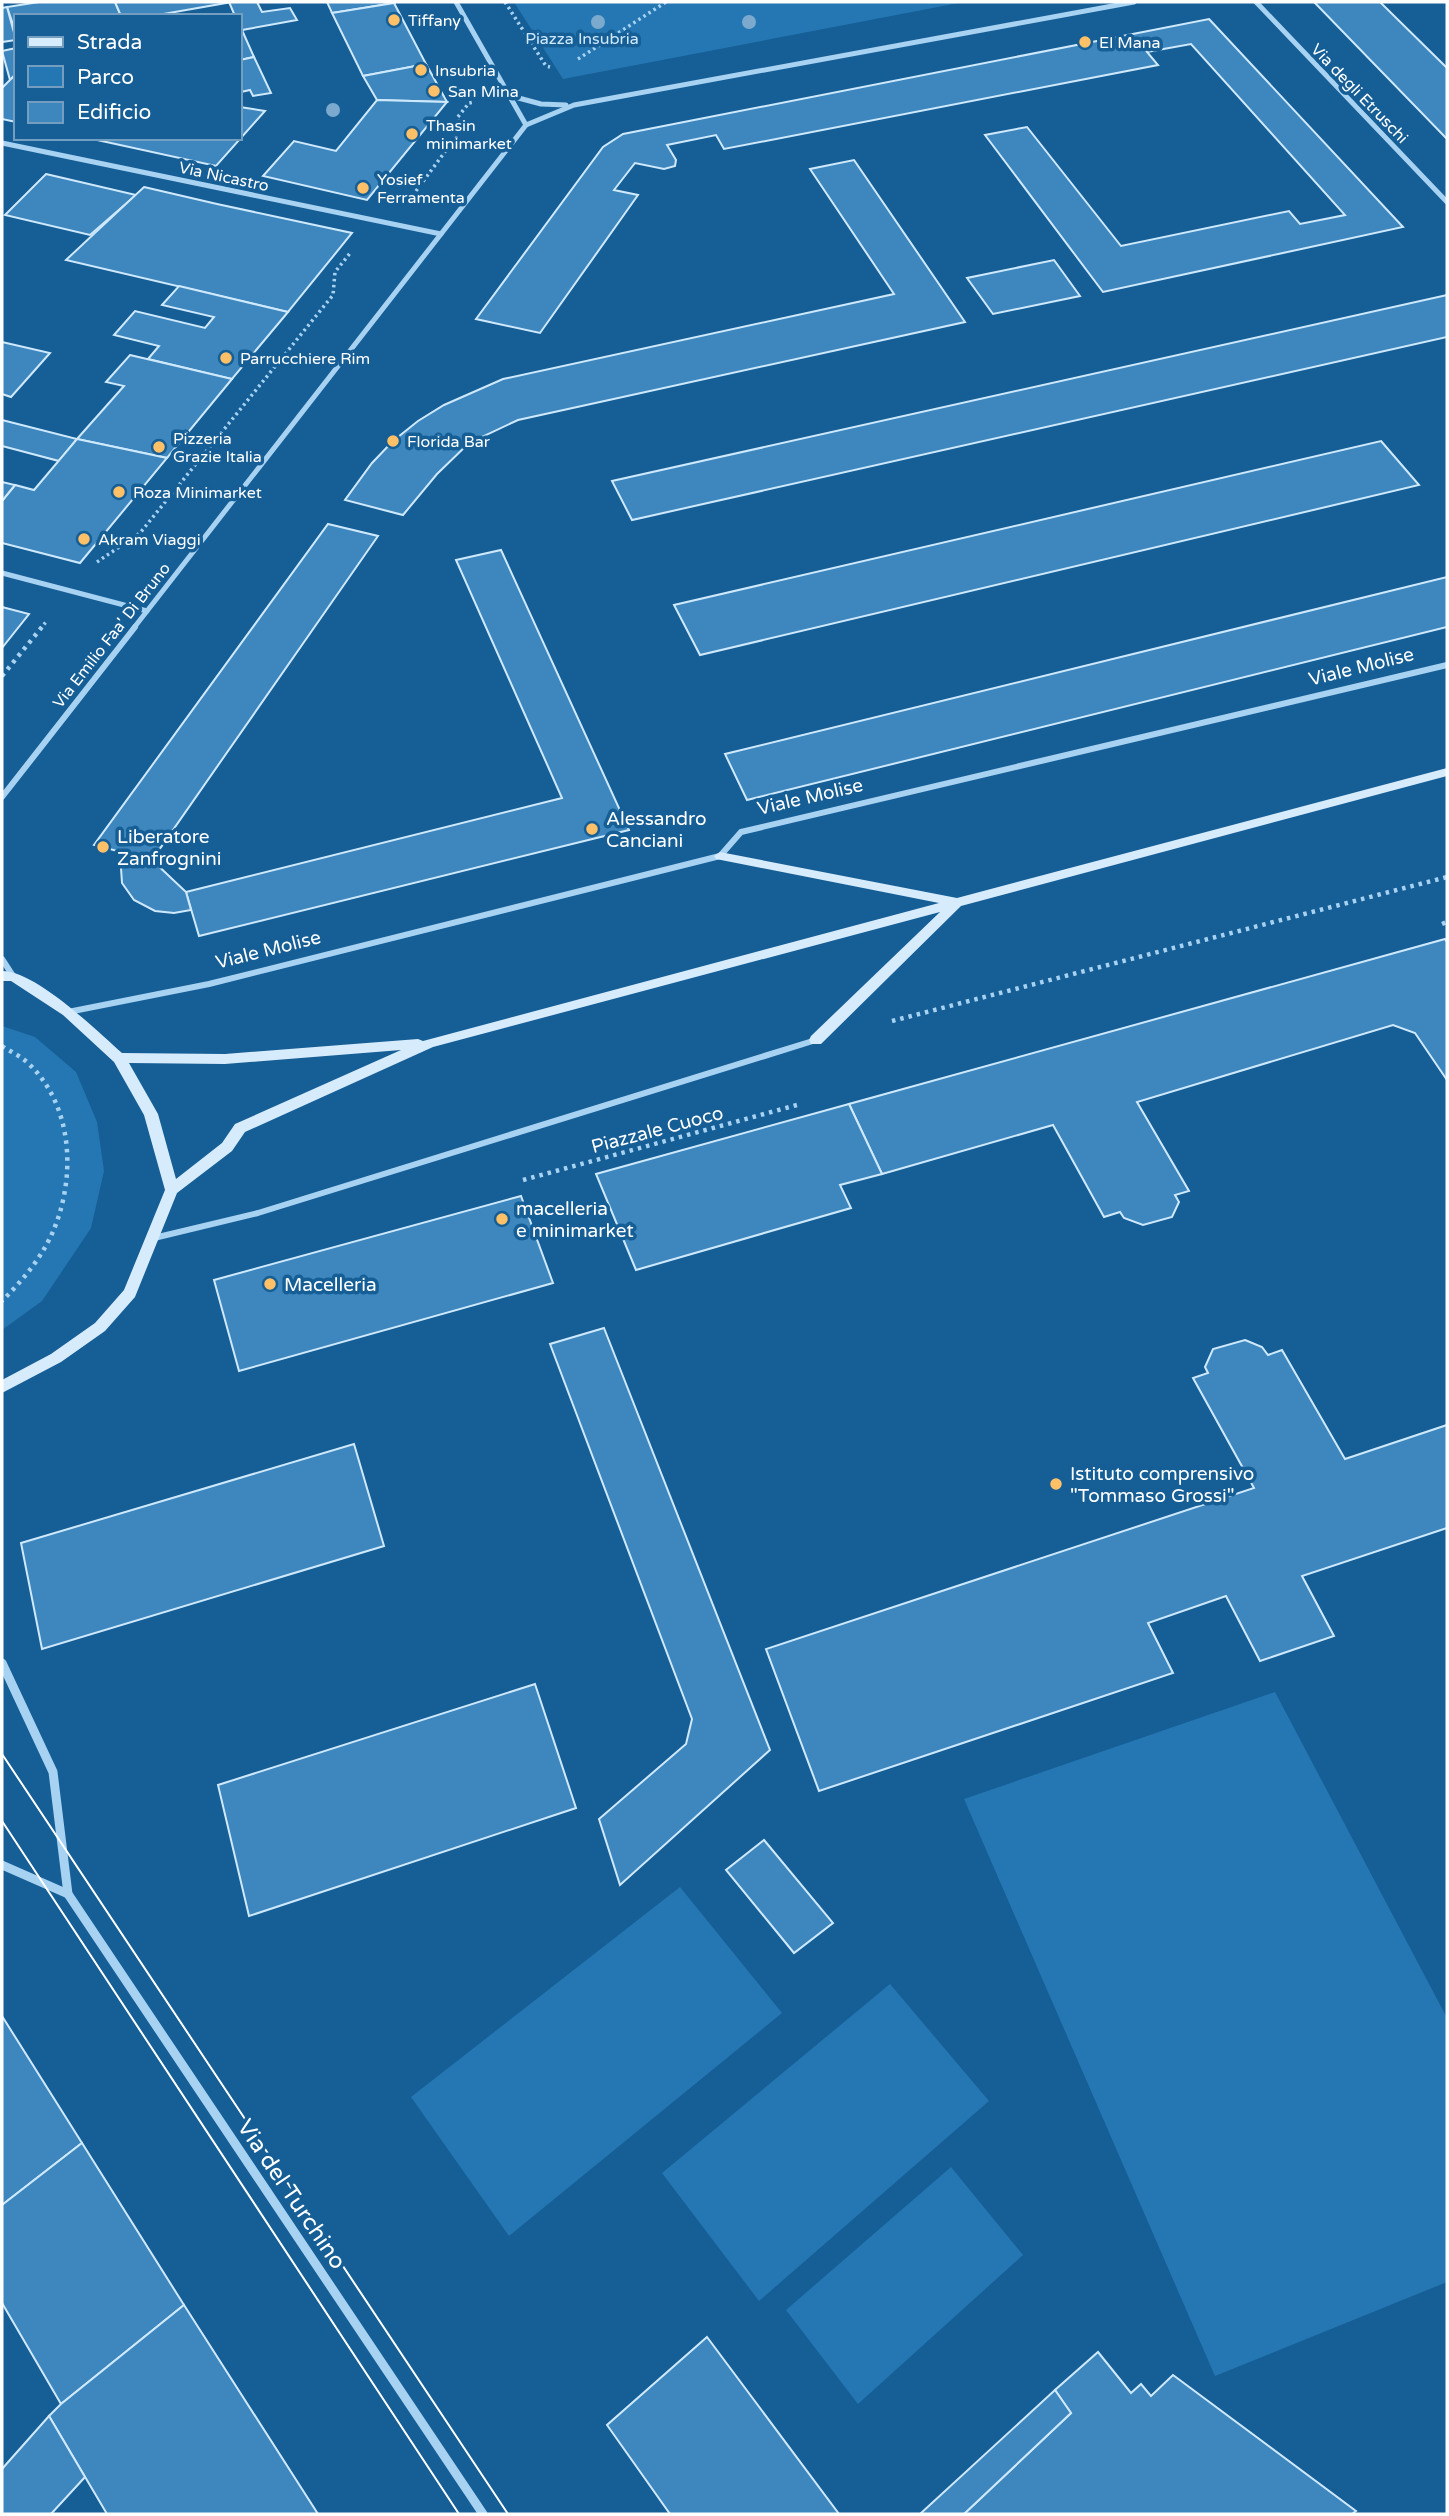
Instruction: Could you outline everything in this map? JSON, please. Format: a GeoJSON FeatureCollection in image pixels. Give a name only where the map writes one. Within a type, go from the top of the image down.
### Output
{"type":"FeatureCollection","features":[{"type":"Feature","properties":{"kind":"main road"},"geometry":{"type":"LineString","coordinates":[[2,1387],[56,1358],[100,1327],[130,1293],[172,1191],[227,1147],[240,1128],[430,1043],[1447,772]]}},
{"type":"Feature","properties":{"kind":"main road"},"geometry":{"type":"LineString","coordinates":[[720,856],[958,902]]}},
{"type":"Feature","properties":{"kind":"main road"},"geometry":{"type":"LineString","coordinates":[[816,1040],[958,902]]}},
{"type":"Feature","properties":{"kind":"main road"},"geometry":{"type":"LineString","coordinates":[[8,976],[68,1012],[120,1058],[151,1114],[172,1191]]}},
{"type":"Feature","properties":{"kind":"main road"},"geometry":{"type":"LineString","coordinates":[[120,1058],[225,1059],[430,1043]]}},
{"type":"Feature","properties":{"kind":"street"},"geometry":{"type":"LineString","coordinates":[[456,2],[526,125],[574,105]]}},
{"type":"Feature","properties":{"kind":"street"},"geometry":{"type":"LineString","coordinates":[[511,96],[541,104],[574,105],[1133,2]]}},
{"type":"Feature","properties":{"kind":"street","name":"Via degli Etruschi"},"geometry":{"type":"LineString","coordinates":[[1255,2],[1447,202]]}},
{"type":"Feature","properties":{"kind":"street","name":"Via Emilio Faa' Di Bruno"},"geometry":{"type":"LineString","coordinates":[[2,797],[526,125]]}},
{"type":"Feature","properties":{"kind":"street","name":"Via Nicastro"},"geometry":{"type":"LineString","coordinates":[[2,143],[441,234]]}},
{"type":"Feature","properties":{"kind":"street"},"geometry":{"type":"LineString","coordinates":[[2,573],[147,611]]}},
{"type":"Feature","properties":{"kind":"street","name":"Viale Molise"},"geometry":{"type":"LineString","coordinates":[[68,1012],[209,984],[720,856],[741,832],[1447,665]]}},
{"type":"Feature","properties":{"kind":"street"},"geometry":{"type":"LineString","coordinates":[[2,959],[8,976]]}},
{"type":"Feature","properties":{"kind":"street"},"geometry":{"type":"LineString","coordinates":[[154,1238],[258,1213],[816,1040]]}},
{"type":"Feature","properties":{"kind":"street","name":"Via del Turchino"},"geometry":{"type":"LineString","coordinates":[[2,1663],[53,1772],[68,1894],[483,2514]]}},
{"type":"Feature","properties":{"kind":"street"},"geometry":{"type":"LineString","coordinates":[[2,1865],[68,1894]]}},
{"type":"Feature","properties":{"kind":"path"},"geometry":{"type":"LineString","coordinates":[[505,2],[546,65],[554,68]]}},
{"type":"Feature","properties":{"kind":"path"},"geometry":{"type":"LineString","coordinates":[[578,59],[666,2]]}},
{"type":"Feature","properties":{"kind":"path"},"geometry":{"type":"LineString","coordinates":[[404,194],[417,191],[461,130],[457,118],[469,103]]}},
{"type":"Feature","properties":{"kind":"path"},"geometry":{"type":"LineString","coordinates":[[92,568],[101,558],[141,533],[333,295],[335,272],[355,247]]}},
{"type":"Feature","properties":{"kind":"path"},"geometry":{"type":"LineString","coordinates":[[2,676],[51,616]]}},
{"type":"Feature","properties":{"kind":"path"},"geometry":{"type":"LineString","coordinates":[[883,1023],[1447,877]]}},
{"type":"Feature","properties":{"kind":"path"},"geometry":{"type":"LineString","coordinates":[[2,1046],[27,1062],[52,1094],[66,1130],[69,1168],[63,1209],[46,1247],[14,1290],[2,1301]]}},
{"type":"Feature","properties":{"kind":"path","name":"Piazzale Cuoco"},"geometry":{"type":"LineString","coordinates":[[523,1180],[797,1105]]}},
{"type":"Feature","properties":{"kind":"green space","name":"Piazza Insubria"},"geometry":{"type":"Polygon","coordinates":[[[514,2],[964,2],[563,79],[514,2]]]}},
{"type":"Feature","properties":{"kind":"green space"},"geometry":{"type":"Polygon","coordinates":[[[2,1026],[35,1037],[76,1072],[97,1122],[104,1171],[91,1228],[42,1301],[2,1330],[2,1026]]]}},
{"type":"Feature","properties":{"kind":"green space"},"geometry":{"type":"Polygon","coordinates":[[[1275,1692],[1447,2018],[1447,2282],[1215,2376],[964,1799],[1275,1692]]]}},
{"type":"Feature","properties":{"kind":"green space"},"geometry":{"type":"Polygon","coordinates":[[[680,1887],[782,2013],[509,2236],[411,2097],[680,1887]]]}},
{"type":"Feature","properties":{"kind":"green space"},"geometry":{"type":"Polygon","coordinates":[[[890,1984],[989,2101],[759,2301],[662,2173],[890,1984]]]}},
{"type":"Feature","properties":{"kind":"green space"},"geometry":{"type":"Polygon","coordinates":[[[951,2167],[1023,2255],[858,2404],[786,2310],[951,2167]]]}},
{"type":"Feature","properties":{"kind":"building"},"geometry":{"type":"Polygon","coordinates":[[[39,2],[115,2],[120,14],[14,14],[14,27],[7,7],[39,2]]]}},
{"type":"Feature","properties":{"kind":"building"},"geometry":{"type":"Polygon","coordinates":[[[115,2],[232,2],[163,14],[120,14],[115,2]]]}},
{"type":"Feature","properties":{"kind":"building"},"geometry":{"type":"Polygon","coordinates":[[[229,2],[257,2],[262,12],[290,8],[297,20],[242,30],[242,14],[234,14],[229,2]]]}},
{"type":"Feature","properties":{"kind":"building"},"geometry":{"type":"Polygon","coordinates":[[[327,2],[393,2],[394,3],[332,13],[327,2]]]}},
{"type":"Feature","properties":{"kind":"building"},"geometry":{"type":"Polygon","coordinates":[[[1314,2],[1380,2],[1447,68],[1447,139],[1314,2]]]}},
{"type":"Feature","properties":{"kind":"building"},"geometry":{"type":"Polygon","coordinates":[[[394,3],[426,64],[363,76],[332,13],[394,3]]]}},
{"type":"Feature","properties":{"kind":"building"},"geometry":{"type":"Polygon","coordinates":[[[7,7],[14,40],[2,42],[2,8],[7,7]]]}},
{"type":"Feature","properties":{"kind":"building"},"geometry":{"type":"Polygon","coordinates":[[[1209,19],[1403,227],[1103,292],[985,135],[1027,127],[1121,246],[1289,211],[1300,224],[1345,215],[1191,44],[1147,52],[1158,65],[724,149],[716,135],[667,145],[676,160],[675,166],[664,169],[635,163],[614,190],[638,195],[540,333],[476,319],[603,147],[623,134],[1209,19]]]}},
{"type":"Feature","properties":{"kind":"building"},"geometry":{"type":"Polygon","coordinates":[[[242,30],[254,57],[242,60],[242,30]]]}},
{"type":"Feature","properties":{"kind":"building"},"geometry":{"type":"Polygon","coordinates":[[[14,48],[14,76],[10,80],[2,51],[14,48]]]}},
{"type":"Feature","properties":{"kind":"building"},"geometry":{"type":"Polygon","coordinates":[[[254,57],[271,93],[253,96],[250,90],[242,92],[242,60],[254,57]]]}},
{"type":"Feature","properties":{"kind":"building"},"geometry":{"type":"Polygon","coordinates":[[[426,64],[447,102],[377,100],[363,76],[426,64]]]}},
{"type":"Feature","properties":{"kind":"building"},"geometry":{"type":"Polygon","coordinates":[[[14,76],[14,122],[2,119],[2,88],[14,76]]]}},
{"type":"Feature","properties":{"kind":"building"},"geometry":{"type":"Polygon","coordinates":[[[377,100],[447,102],[367,200],[263,176],[294,141],[336,151],[377,100]]]}},
{"type":"Feature","properties":{"kind":"building"},"geometry":{"type":"Polygon","coordinates":[[[242,107],[265,111],[242,137],[242,107]]]}},
{"type":"Feature","properties":{"kind":"building"},"geometry":{"type":"Polygon","coordinates":[[[97,140],[239,140],[216,166],[97,140]]]}},
{"type":"Feature","properties":{"kind":"building"},"geometry":{"type":"Polygon","coordinates":[[[854,160],[965,322],[518,420],[469,443],[437,474],[403,515],[345,500],[372,463],[418,421],[444,405],[503,379],[894,294],[810,169],[854,160]]]}},
{"type":"Feature","properties":{"kind":"building"},"geometry":{"type":"Polygon","coordinates":[[[46,174],[136,195],[90,235],[5,215],[46,174]]]}},
{"type":"Feature","properties":{"kind":"building"},"geometry":{"type":"Polygon","coordinates":[[[144,187],[352,233],[288,312],[66,260],[144,187]]]}},
{"type":"Feature","properties":{"kind":"building"},"geometry":{"type":"Polygon","coordinates":[[[1054,260],[1080,296],[993,314],[967,278],[1054,260]]]}},
{"type":"Feature","properties":{"kind":"building"},"geometry":{"type":"Polygon","coordinates":[[[179,286],[288,312],[232,379],[148,359],[159,346],[114,335],[135,311],[205,328],[214,317],[162,305],[179,286]]]}},
{"type":"Feature","properties":{"kind":"building"},"geometry":{"type":"Polygon","coordinates":[[[1447,295],[1447,337],[632,520],[612,481],[1447,295]]]}},
{"type":"Feature","properties":{"kind":"building"},"geometry":{"type":"Polygon","coordinates":[[[2,342],[50,353],[11,397],[2,394],[2,342]]]}},
{"type":"Feature","properties":{"kind":"building"},"geometry":{"type":"Polygon","coordinates":[[[130,355],[232,379],[167,458],[77,439],[124,386],[106,382],[130,355]]]}},
{"type":"Feature","properties":{"kind":"building"},"geometry":{"type":"Polygon","coordinates":[[[2,420],[77,439],[59,461],[2,446],[2,420]]]}},
{"type":"Feature","properties":{"kind":"building"},"geometry":{"type":"Polygon","coordinates":[[[77,439],[167,458],[80,563],[2,543],[2,501],[15,485],[34,490],[77,439]]]}},
{"type":"Feature","properties":{"kind":"building"},"geometry":{"type":"Polygon","coordinates":[[[1381,441],[1419,485],[700,655],[674,605],[1381,441]]]}},
{"type":"Feature","properties":{"kind":"building"},"geometry":{"type":"Polygon","coordinates":[[[2,482],[15,485],[2,501],[2,482]]]}},
{"type":"Feature","properties":{"kind":"building"},"geometry":{"type":"Polygon","coordinates":[[[328,524],[378,536],[152,860],[94,845],[328,524]]]}},
{"type":"Feature","properties":{"kind":"building"},"geometry":{"type":"Polygon","coordinates":[[[501,550],[629,830],[199,936],[186,892],[562,798],[456,560],[501,550]]]}},
{"type":"Feature","properties":{"kind":"building"},"geometry":{"type":"Polygon","coordinates":[[[1447,577],[1447,627],[747,800],[725,754],[1447,577]]]}},
{"type":"Feature","properties":{"kind":"building"},"geometry":{"type":"Polygon","coordinates":[[[2,607],[29,614],[2,648],[2,607]]]}},
{"type":"Feature","properties":{"kind":"building"},"geometry":{"type":"Polygon","coordinates":[[[127,853],[152,860],[186,892],[191,910],[174,913],[155,911],[134,900],[122,883],[121,868],[127,853]]]}},
{"type":"Feature","properties":{"kind":"building"},"geometry":{"type":"Polygon","coordinates":[[[1445,939],[1447,1080],[1415,1033],[1393,1025],[1137,1102],[1189,1191],[1175,1195],[1179,1202],[1172,1217],[1143,1225],[1124,1218],[1120,1212],[1104,1217],[1053,1125],[882,1174],[849,1104],[1445,939]]]}},
{"type":"Feature","properties":{"kind":"building"},"geometry":{"type":"Polygon","coordinates":[[[849,1104],[882,1174],[840,1185],[851,1208],[636,1270],[596,1174],[849,1104]]]}},
{"type":"Feature","properties":{"kind":"building"},"geometry":{"type":"Polygon","coordinates":[[[521,1196],[553,1283],[239,1371],[214,1280],[521,1196]]]}},
{"type":"Feature","properties":{"kind":"building"},"geometry":{"type":"Polygon","coordinates":[[[604,1328],[770,1750],[620,1885],[599,1819],[686,1744],[692,1719],[550,1344],[604,1328]]]}},
{"type":"Feature","properties":{"kind":"building"},"geometry":{"type":"Polygon","coordinates":[[[1245,1340],[1262,1347],[1268,1355],[1282,1350],[1345,1459],[1447,1425],[1447,1528],[1302,1576],[1334,1636],[1260,1661],[1226,1596],[1148,1623],[1173,1673],[819,1791],[766,1649],[1254,1488],[1193,1378],[1208,1373],[1205,1367],[1213,1349],[1245,1340]]]}},
{"type":"Feature","properties":{"kind":"building"},"geometry":{"type":"Polygon","coordinates":[[[354,1444],[384,1546],[42,1649],[21,1543],[354,1444]]]}},
{"type":"Feature","properties":{"kind":"building"},"geometry":{"type":"Polygon","coordinates":[[[535,1684],[576,1808],[249,1916],[218,1785],[535,1684]]]}},
{"type":"Feature","properties":{"kind":"building"},"geometry":{"type":"Polygon","coordinates":[[[764,1840],[833,1923],[794,1953],[726,1870],[764,1840]]]}},
{"type":"Feature","properties":{"kind":"building"},"geometry":{"type":"Polygon","coordinates":[[[2,2016],[82,2143],[2,2205],[2,2016]]]}},
{"type":"Feature","properties":{"kind":"building"},"geometry":{"type":"Polygon","coordinates":[[[82,2143],[184,2305],[61,2404],[2,2303],[2,2205],[82,2143]]]}},
{"type":"Feature","properties":{"kind":"building"},"geometry":{"type":"Polygon","coordinates":[[[184,2305],[318,2514],[107,2514],[49,2416],[184,2305]]]}},
{"type":"Feature","properties":{"kind":"building"},"geometry":{"type":"Polygon","coordinates":[[[707,2337],[839,2514],[670,2514],[607,2425],[707,2337]]]}},
{"type":"Feature","properties":{"kind":"building"},"geometry":{"type":"Polygon","coordinates":[[[1098,2352],[1131,2393],[1141,2384],[1151,2396],[1173,2375],[1356,2511],[1352,2514],[964,2514],[1071,2413],[1055,2390],[1098,2352]]]}},
{"type":"Feature","properties":{"kind":"building"},"geometry":{"type":"Polygon","coordinates":[[[1055,2390],[1071,2413],[964,2514],[920,2514],[1055,2390]]]}},
{"type":"Feature","properties":{"kind":"building"},"geometry":{"type":"Polygon","coordinates":[[[49,2416],[85,2477],[51,2514],[2,2514],[2,2469],[49,2416]]]}},
{"type":"Feature","properties":{"kind":"tram line"},"geometry":{"type":"LineString","coordinates":[[2,1754],[508,2514]]}},
{"type":"Feature","properties":{"kind":"tram line"},"geometry":{"type":"LineString","coordinates":[[2,1821],[459,2514]]}},
{"type":"Feature","properties":{"kind":"place","name":"Tiffany"},"geometry":{"type":"Point","coordinates":[394,20]}},
{"type":"Feature","properties":{"kind":"place","name":"El Mana"},"geometry":{"type":"Point","coordinates":[1085,42]}},
{"type":"Feature","properties":{"kind":"place","name":"Insubria"},"geometry":{"type":"Point","coordinates":[421,70]}},
{"type":"Feature","properties":{"kind":"place","name":"San Mina"},"geometry":{"type":"Point","coordinates":[434,91]}},
{"type":"Feature","properties":{"kind":"place","name":"Thasin minimarket"},"geometry":{"type":"Point","coordinates":[412,134]}},
{"type":"Feature","properties":{"kind":"place","name":"Yosief Ferramenta"},"geometry":{"type":"Point","coordinates":[363,188]}},
{"type":"Feature","properties":{"kind":"place","name":"Parrucchiere Rim"},"geometry":{"type":"Point","coordinates":[226,358]}},
{"type":"Feature","properties":{"kind":"place","name":"Florida Bar"},"geometry":{"type":"Point","coordinates":[393,441]}},
{"type":"Feature","properties":{"kind":"place","name":"Pizzeria Grazie Italia"},"geometry":{"type":"Point","coordinates":[159,447]}},
{"type":"Feature","properties":{"kind":"place","name":"Roza Minimarket"},"geometry":{"type":"Point","coordinates":[119,492]}},
{"type":"Feature","properties":{"kind":"place","name":"Akram Viaggi"},"geometry":{"type":"Point","coordinates":[84,539]}},
{"type":"Feature","properties":{"kind":"place","name":"Alessandro Canciani"},"geometry":{"type":"Point","coordinates":[592,829]}},
{"type":"Feature","properties":{"kind":"place","name":"Liberatore Zanfrognini"},"geometry":{"type":"Point","coordinates":[103,847]}},
{"type":"Feature","properties":{"kind":"place","name":"macelleria e minimarket"},"geometry":{"type":"Point","coordinates":[502,1219]}},
{"type":"Feature","properties":{"kind":"place","name":"Macelleria"},"geometry":{"type":"Point","coordinates":[270,1284]}},
{"type":"Feature","properties":{"kind":"place","name":"Istituto comprensivo \"Tommaso Grossi\""},"geometry":{"type":"Point","coordinates":[1056,1484]}}]}
